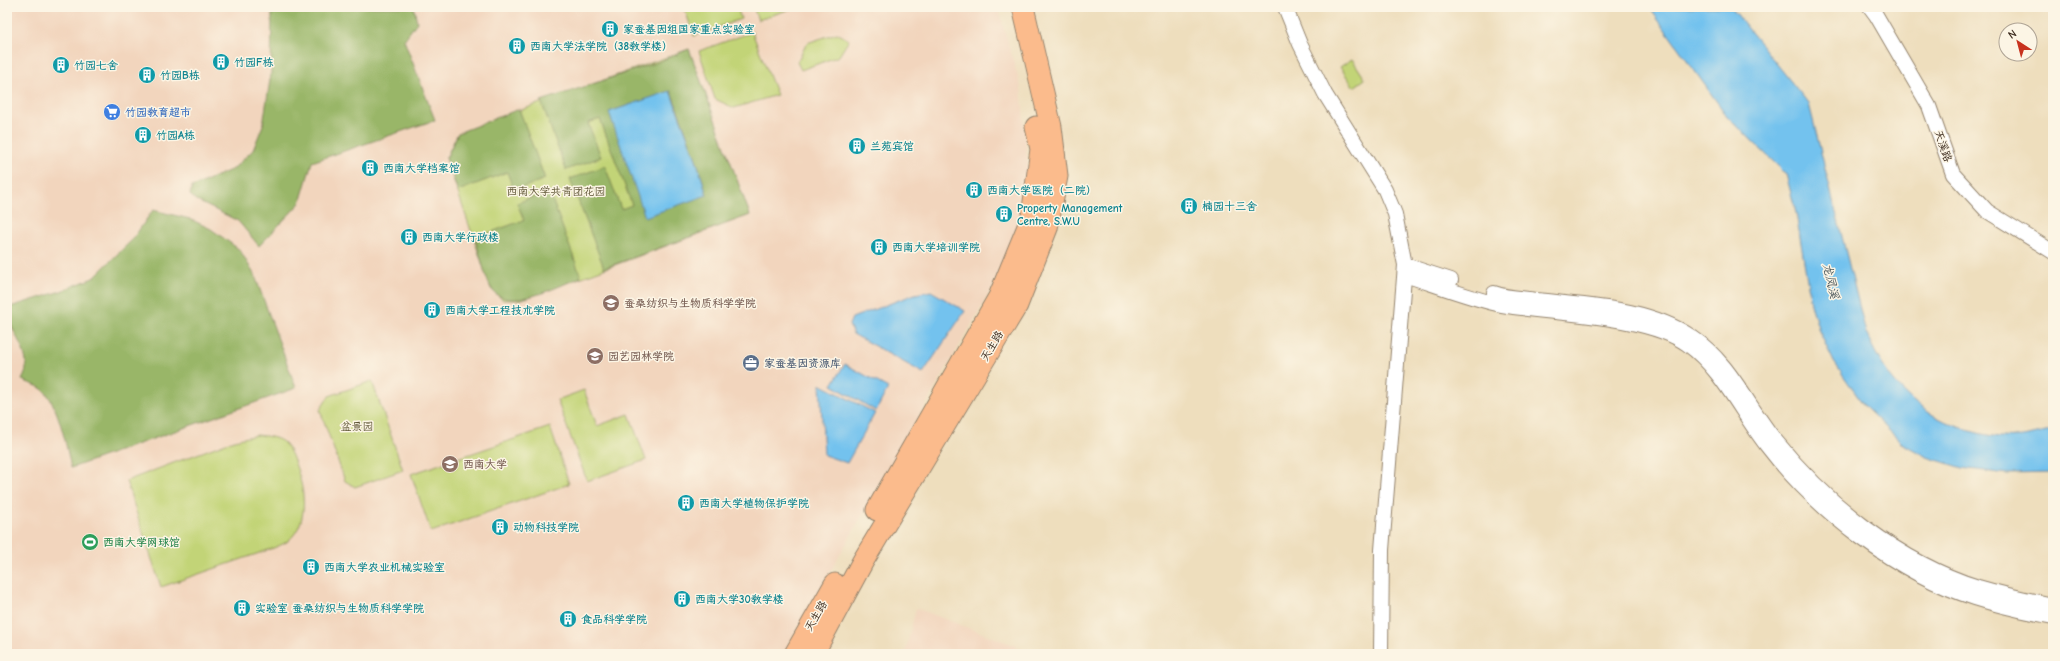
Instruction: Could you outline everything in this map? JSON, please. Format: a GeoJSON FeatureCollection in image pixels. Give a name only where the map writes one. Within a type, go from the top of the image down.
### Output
{"type":"FeatureCollection","features":[{"type":"Feature","properties":{"kind":"highway","name":"天生路"},"geometry":{"type":"LineString","coordinates":[[794,654],[999,297],[1032,217],[1041,149],[1013,7]]}},
{"type":"Feature","properties":{"kind":"highway","name":"天生路"},"geometry":{"type":"LineString","coordinates":[[813,654],[863,561],[1017,305],[1047,228],[1057,176],[1051,127],[1023,7]]}},
{"type":"Feature","properties":{"kind":"street"},"geometry":{"type":"LineString","coordinates":[[1285,7],[1300,44],[1325,94],[1385,190],[1395,214],[1405,270],[1382,550],[1381,654]]}},
{"type":"Feature","properties":{"kind":"street","name":"天溪路"},"geometry":{"type":"LineString","coordinates":[[1870,7],[1876,14],[1929,106],[1953,174],[1987,212],[2053,252]]}},
{"type":"Feature","properties":{"kind":"street"},"geometry":{"type":"LineString","coordinates":[[1405,270],[1498,295],[1626,311],[1667,322],[1694,337],[1722,363],[1775,440],[1819,490],[1870,532],[1929,566],[1977,586],[2053,605]]}},
{"type":"Feature","properties":{"kind":"street"},"geometry":{"type":"LineString","coordinates":[[1405,270],[1499,304],[1625,322],[1663,331],[1687,344],[1713,368],[1767,446],[1812,498],[1866,541],[1924,577],[1974,598],[2053,617]]}},
{"type":"Feature","properties":{"kind":"shaded area","name":"西南大学"},"geometry":{"type":"Polygon","coordinates":[[[7,7],[998,7],[1021,88],[1030,189],[1001,273],[783,654],[7,654],[7,7]]]}},
{"type":"Feature","properties":{"kind":"shaded area"},"geometry":{"type":"Polygon","coordinates":[[[916,608],[1016,646],[1015,654],[905,654],[916,608]]]}},
{"type":"Feature","properties":{"kind":"green space"},"geometry":{"type":"Polygon","coordinates":[[[272,7],[414,7],[417,22],[404,40],[435,120],[312,162],[300,203],[259,246],[238,221],[197,201],[190,195],[192,187],[233,169],[253,150],[263,125],[271,73],[272,7]]]}},
{"type":"Feature","properties":{"kind":"green space"},"geometry":{"type":"Polygon","coordinates":[[[684,7],[737,7],[741,19],[694,36],[684,7]]]}},
{"type":"Feature","properties":{"kind":"green space"},"geometry":{"type":"Polygon","coordinates":[[[753,7],[796,7],[758,20],[753,7]]]}},
{"type":"Feature","properties":{"kind":"green space"},"geometry":{"type":"Polygon","coordinates":[[[752,32],[777,95],[734,108],[715,99],[699,51],[752,32]]]}},
{"type":"Feature","properties":{"kind":"green space"},"geometry":{"type":"Polygon","coordinates":[[[837,33],[849,40],[839,56],[801,70],[797,62],[807,43],[837,33]]]}},
{"type":"Feature","properties":{"kind":"green space","name":"西南大学共青团花园"},"geometry":{"type":"Polygon","coordinates":[[[689,49],[750,215],[520,300],[503,300],[491,289],[446,158],[458,133],[689,49]]]}},
{"type":"Feature","properties":{"kind":"green space"},"geometry":{"type":"Polygon","coordinates":[[[689,49],[750,215],[604,268],[570,179],[605,166],[621,209],[632,205],[600,119],[588,123],[601,157],[566,170],[541,101],[656,63],[689,49]],[[671,91],[609,112],[707,195],[696,159],[671,91]]]}},
{"type":"Feature","properties":{"kind":"green space"},"geometry":{"type":"Polygon","coordinates":[[[1352,59],[1365,79],[1354,87],[1340,67],[1352,59]]]}},
{"type":"Feature","properties":{"kind":"green space"},"geometry":{"type":"Polygon","coordinates":[[[519,109],[545,179],[514,191],[507,172],[458,191],[446,158],[458,133],[519,109]]]}},
{"type":"Feature","properties":{"kind":"green space"},"geometry":{"type":"Polygon","coordinates":[[[549,191],[581,277],[534,296],[508,299],[498,296],[491,288],[489,283],[475,238],[524,220],[517,203],[549,191]]]}},
{"type":"Feature","properties":{"kind":"green space"},"geometry":{"type":"Polygon","coordinates":[[[153,210],[190,219],[211,229],[240,250],[255,276],[296,388],[71,468],[61,426],[48,395],[38,386],[22,380],[26,371],[26,362],[24,353],[11,326],[7,308],[61,291],[93,278],[132,240],[153,210]]]}},
{"type":"Feature","properties":{"kind":"green space","name":"盆景园"},"geometry":{"type":"Polygon","coordinates":[[[372,381],[403,470],[355,487],[345,481],[320,410],[329,396],[372,381]]]}},
{"type":"Feature","properties":{"kind":"green space"},"geometry":{"type":"Polygon","coordinates":[[[584,390],[597,426],[629,414],[646,460],[587,481],[557,400],[584,390]]]}},
{"type":"Feature","properties":{"kind":"green space"},"geometry":{"type":"Polygon","coordinates":[[[550,427],[569,484],[431,532],[411,474],[550,427]]]}},
{"type":"Feature","properties":{"kind":"green space"},"geometry":{"type":"Polygon","coordinates":[[[257,435],[272,437],[285,444],[293,459],[300,478],[303,497],[302,516],[295,534],[288,541],[275,547],[161,587],[126,481],[234,440],[257,435]]]}},
{"type":"Feature","properties":{"kind":"water","name":"龙凤溪"},"geometry":{"type":"Polygon","coordinates":[[[1649,7],[1731,7],[1809,104],[1866,333],[1885,369],[1904,393],[1924,409],[1937,417],[1967,430],[1999,437],[2014,437],[2029,436],[2053,430],[2053,473],[2007,474],[1962,468],[1927,457],[1903,444],[1865,407],[1834,362],[1819,331],[1811,304],[1796,213],[1786,174],[1727,116],[1649,7]]]}},
{"type":"Feature","properties":{"kind":"water"},"geometry":{"type":"Polygon","coordinates":[[[670,91],[696,159],[707,195],[645,217],[609,112],[670,91]]]}},
{"type":"Feature","properties":{"kind":"water"},"geometry":{"type":"Polygon","coordinates":[[[931,291],[965,311],[923,373],[853,334],[849,325],[852,318],[915,294],[931,291]]]}},
{"type":"Feature","properties":{"kind":"water"},"geometry":{"type":"Polygon","coordinates":[[[845,364],[888,388],[876,411],[832,385],[845,364]]]}},
{"type":"Feature","properties":{"kind":"water"},"geometry":{"type":"Polygon","coordinates":[[[820,384],[875,413],[847,463],[824,455],[820,384]]]}},
{"type":"Feature","properties":{"kind":"place","name":"家蚕基因组国家重点实验室"},"geometry":{"type":"Point","coordinates":[610,29]}},
{"type":"Feature","properties":{"kind":"place","name":"西南大学法学院（38教学楼）"},"geometry":{"type":"Point","coordinates":[517,46]}},
{"type":"Feature","properties":{"kind":"place","name":"竹园F栋"},"geometry":{"type":"Point","coordinates":[221,62]}},
{"type":"Feature","properties":{"kind":"place","name":"竹园七舍"},"geometry":{"type":"Point","coordinates":[61,65]}},
{"type":"Feature","properties":{"kind":"place","name":"竹园B栋"},"geometry":{"type":"Point","coordinates":[147,75]}},
{"type":"Feature","properties":{"kind":"place","name":"竹园教育超市"},"geometry":{"type":"Point","coordinates":[112,112]}},
{"type":"Feature","properties":{"kind":"place","name":"竹园A栋"},"geometry":{"type":"Point","coordinates":[143,135]}},
{"type":"Feature","properties":{"kind":"place","name":"兰苑宾馆"},"geometry":{"type":"Point","coordinates":[857,146]}},
{"type":"Feature","properties":{"kind":"place","name":"西南大学档案馆"},"geometry":{"type":"Point","coordinates":[370,168]}},
{"type":"Feature","properties":{"kind":"place","name":"西南大学医院（二院）"},"geometry":{"type":"Point","coordinates":[974,190]}},
{"type":"Feature","properties":{"kind":"place","name":"楠园十三舍"},"geometry":{"type":"Point","coordinates":[1189,206]}},
{"type":"Feature","properties":{"kind":"place","name":"Property Management Centre, S.W.U"},"geometry":{"type":"Point","coordinates":[1004,214]}},
{"type":"Feature","properties":{"kind":"place","name":"西南大学行政楼"},"geometry":{"type":"Point","coordinates":[409,237]}},
{"type":"Feature","properties":{"kind":"place","name":"西南大学培训学院"},"geometry":{"type":"Point","coordinates":[879,247]}},
{"type":"Feature","properties":{"kind":"place","name":"蚕桑纺织与生物质科学学院"},"geometry":{"type":"Point","coordinates":[611,303]}},
{"type":"Feature","properties":{"kind":"place","name":"西南大学工程技术学院"},"geometry":{"type":"Point","coordinates":[432,310]}},
{"type":"Feature","properties":{"kind":"place","name":"园艺园林学院"},"geometry":{"type":"Point","coordinates":[595,356]}},
{"type":"Feature","properties":{"kind":"place","name":"家蚕基因资源库"},"geometry":{"type":"Point","coordinates":[751,363]}},
{"type":"Feature","properties":{"kind":"place","name":"西南大学"},"geometry":{"type":"Point","coordinates":[450,464]}},
{"type":"Feature","properties":{"kind":"place","name":"西南大学植物保护学院"},"geometry":{"type":"Point","coordinates":[686,503]}},
{"type":"Feature","properties":{"kind":"place","name":"动物科技学院"},"geometry":{"type":"Point","coordinates":[500,527]}},
{"type":"Feature","properties":{"kind":"place","name":"西南大学网球馆"},"geometry":{"type":"Point","coordinates":[90,542]}},
{"type":"Feature","properties":{"kind":"place","name":"西南大学农业机械实验室"},"geometry":{"type":"Point","coordinates":[311,567]}},
{"type":"Feature","properties":{"kind":"place","name":"西南大学30教学楼"},"geometry":{"type":"Point","coordinates":[682,599]}},
{"type":"Feature","properties":{"kind":"place","name":"实验室 蚕桑纺织与生物质科学学院"},"geometry":{"type":"Point","coordinates":[242,608]}},
{"type":"Feature","properties":{"kind":"place","name":"食品科学学院"},"geometry":{"type":"Point","coordinates":[568,619]}}]}
